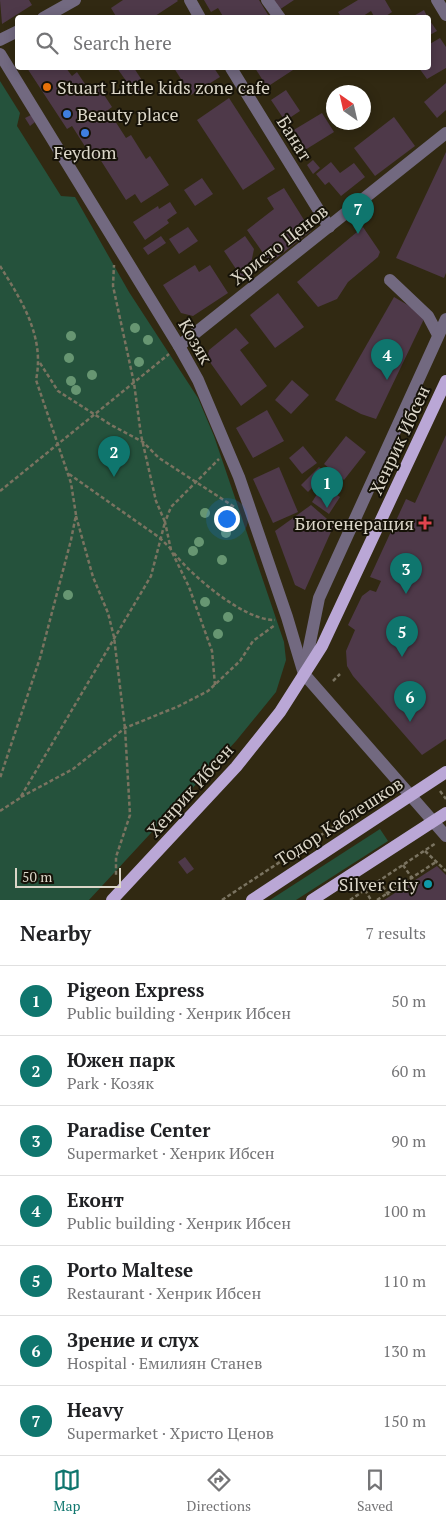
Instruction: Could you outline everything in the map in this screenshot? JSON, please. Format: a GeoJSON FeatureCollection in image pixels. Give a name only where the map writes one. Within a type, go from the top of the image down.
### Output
{"type":"FeatureCollection","features":[{"type":"Feature","properties":{"kind":"main road","name":"Хенрик Ибсен"},"geometry":{"type":"LineString","coordinates":[[112,900],[236,767],[280,712],[322,646],[446,380]]}},
{"type":"Feature","properties":{"kind":"main road","name":"Тодор Каблешков"},"geometry":{"type":"LineString","coordinates":[[252,900],[446,772]]}},
{"type":"Feature","properties":{"kind":"main road"},"geometry":{"type":"LineString","coordinates":[[312,900],[446,813]]}},
{"type":"Feature","properties":{"kind":"street"},"geometry":{"type":"LineString","coordinates":[[48,15],[75,0]]}},
{"type":"Feature","properties":{"kind":"street"},"geometry":{"type":"LineString","coordinates":[[190,0],[198,15]]}},
{"type":"Feature","properties":{"kind":"street"},"geometry":{"type":"LineString","coordinates":[[267,0],[278,15]]}},
{"type":"Feature","properties":{"kind":"street"},"geometry":{"type":"LineString","coordinates":[[437,0],[446,15]]}},
{"type":"Feature","properties":{"kind":"street"},"geometry":{"type":"LineString","coordinates":[[0,40],[15,32]]}},
{"type":"Feature","properties":{"kind":"street","name":"Козяк"},"geometry":{"type":"LineString","coordinates":[[0,54],[180,346],[198,380],[228,450],[251,512],[304,674]]}},
{"type":"Feature","properties":{"kind":"street","name":"Банат"},"geometry":{"type":"LineString","coordinates":[[233,70],[329,226]]}},
{"type":"Feature","properties":{"kind":"street","name":"Христо Ценов"},"geometry":{"type":"LineString","coordinates":[[180,346],[446,133]]}},
{"type":"Feature","properties":{"kind":"street"},"geometry":{"type":"LineString","coordinates":[[390,280],[428,316],[438,335]]}},
{"type":"Feature","properties":{"kind":"street","name":"Хенрик Ибсен"},"geometry":{"type":"LineString","coordinates":[[304,674],[319,598],[446,319]]}},
{"type":"Feature","properties":{"kind":"street"},"geometry":{"type":"LineString","coordinates":[[304,674],[412,794],[433,821],[441,840]]}},
{"type":"Feature","properties":{"kind":"path"},"geometry":{"type":"LineString","coordinates":[[120,250],[113,266],[113,286],[134,382],[143,442],[156,501],[165,522],[171,550],[189,587],[212,651],[215,685]]}},
{"type":"Feature","properties":{"kind":"path"},"geometry":{"type":"LineString","coordinates":[[0,266],[19,295],[32,323],[40,362],[58,391],[94,415],[143,442],[159,458],[232,507],[251,512]]}},
{"type":"Feature","properties":{"kind":"path"},"geometry":{"type":"LineString","coordinates":[[0,491],[180,346]]}},
{"type":"Feature","properties":{"kind":"path"},"geometry":{"type":"LineString","coordinates":[[40,362],[36,380],[67,473],[93,577],[108,613],[114,637],[125,728],[130,815],[115,866],[115,874],[123,889]]}},
{"type":"Feature","properties":{"kind":"path"},"geometry":{"type":"LineString","coordinates":[[20,798],[150,576],[171,507],[228,450]]}},
{"type":"Feature","properties":{"kind":"path"},"geometry":{"type":"LineString","coordinates":[[0,812],[20,798],[73,769],[125,728],[179,706],[215,685],[240,661],[253,642],[279,620],[265,621],[235,605],[188,570],[160,538],[67,473]]}},
{"type":"Feature","properties":{"kind":"path"},"geometry":{"type":"LineString","coordinates":[[0,778],[40,658],[72,540],[76,515]]}},
{"type":"Feature","properties":{"kind":"path"},"geometry":{"type":"LineString","coordinates":[[333,681],[340,674]]}},
{"type":"Feature","properties":{"kind":"path"},"geometry":{"type":"LineString","coordinates":[[439,790],[446,800]]}},
{"type":"Feature","properties":{"kind":"path"},"geometry":{"type":"LineString","coordinates":[[222,900],[382,795]]}},
{"type":"Feature","properties":{"kind":"path"},"geometry":{"type":"LineString","coordinates":[[350,900],[441,840]]}},
{"type":"Feature","properties":{"kind":"path"},"geometry":{"type":"LineString","coordinates":[[425,851],[446,871]]}},
{"type":"Feature","properties":{"kind":"path"},"geometry":{"type":"LineString","coordinates":[[406,854],[410,861]]}},
{"type":"Feature","properties":{"kind":"path"},"geometry":{"type":"LineString","coordinates":[[378,900],[389,895],[436,862]]}},
{"type":"Feature","properties":{"kind":"path"},"geometry":{"type":"LineString","coordinates":[[403,865],[414,881]]}},
{"type":"Feature","properties":{"kind":"path"},"geometry":{"type":"LineString","coordinates":[[379,881],[389,895]]}},
{"type":"Feature","properties":{"kind":"path"},"geometry":{"type":"LineString","coordinates":[[365,890],[371,900]]}},
{"type":"Feature","properties":{"kind":"green space"},"geometry":{"type":"Polygon","coordinates":[[[0,81],[20,113],[17,126],[61,196],[75,197],[129,292],[198,398],[214,436],[284,642],[286,660],[276,692],[236,741],[89,900],[0,900],[0,81]]]}},
{"type":"Feature","properties":{"kind":"green space"},"geometry":{"type":"Polygon","coordinates":[[[380,829],[388,841],[296,900],[270,900],[380,829]]]}},
{"type":"Feature","properties":{"kind":"building"},"geometry":{"type":"Polygon","coordinates":[[[0,0],[29,0],[32,5],[2,24],[0,0]]]}},
{"type":"Feature","properties":{"kind":"building"},"geometry":{"type":"Polygon","coordinates":[[[123,0],[178,1],[157,15],[115,15],[111,8],[123,0]]]}},
{"type":"Feature","properties":{"kind":"building"},"geometry":{"type":"Polygon","coordinates":[[[204,0],[259,0],[268,15],[222,15],[218,8],[211,12],[204,0]]]}},
{"type":"Feature","properties":{"kind":"building"},"geometry":{"type":"Polygon","coordinates":[[[272,0],[294,0],[279,10],[272,0]]]}},
{"type":"Feature","properties":{"kind":"building"},"geometry":{"type":"Polygon","coordinates":[[[358,0],[385,0],[392,12],[388,15],[373,15],[371,11],[365,15],[340,15],[338,12],[358,0]]]}},
{"type":"Feature","properties":{"kind":"building"},"geometry":{"type":"Polygon","coordinates":[[[424,10],[426,15],[415,15],[424,10]]]}},
{"type":"Feature","properties":{"kind":"building"},"geometry":{"type":"Polygon","coordinates":[[[431,22],[437,31],[431,34],[431,22]]]}},
{"type":"Feature","properties":{"kind":"building"},"geometry":{"type":"Polygon","coordinates":[[[440,38],[446,47],[446,68],[427,79],[420,70],[431,70],[431,43],[440,38]]]}},
{"type":"Feature","properties":{"kind":"building"},"geometry":{"type":"Polygon","coordinates":[[[28,70],[68,70],[72,76],[77,72],[89,90],[97,84],[112,107],[108,110],[126,138],[131,135],[146,159],[150,156],[169,185],[141,203],[135,194],[126,200],[98,156],[93,159],[72,126],[67,129],[28,70]]]}},
{"type":"Feature","properties":{"kind":"building"},"geometry":{"type":"Polygon","coordinates":[[[118,70],[135,70],[147,88],[136,95],[118,70]]]}},
{"type":"Feature","properties":{"kind":"building"},"geometry":{"type":"Polygon","coordinates":[[[175,70],[215,70],[220,77],[191,95],[175,70]]]}},
{"type":"Feature","properties":{"kind":"building"},"geometry":{"type":"Polygon","coordinates":[[[256,70],[293,70],[267,87],[256,70]]]}},
{"type":"Feature","properties":{"kind":"building"},"geometry":{"type":"Polygon","coordinates":[[[446,83],[446,110],[437,118],[424,102],[446,83]]]}},
{"type":"Feature","properties":{"kind":"building"},"geometry":{"type":"Polygon","coordinates":[[[286,90],[300,111],[285,121],[271,100],[286,90]]]}},
{"type":"Feature","properties":{"kind":"building"},"geometry":{"type":"Polygon","coordinates":[[[229,98],[275,169],[243,190],[197,120],[229,98]]]}},
{"type":"Feature","properties":{"kind":"building"},"geometry":{"type":"Polygon","coordinates":[[[322,113],[326,119],[326,130],[333,130],[334,132],[305,150],[292,131],[322,113]]]}},
{"type":"Feature","properties":{"kind":"building"},"geometry":{"type":"Polygon","coordinates":[[[31,115],[35,122],[30,126],[25,118],[31,115]]]}},
{"type":"Feature","properties":{"kind":"building"},"geometry":{"type":"Polygon","coordinates":[[[394,117],[415,146],[375,176],[354,148],[394,117]]]}},
{"type":"Feature","properties":{"kind":"building"},"geometry":{"type":"Polygon","coordinates":[[[446,152],[446,273],[444,278],[396,258],[446,152]]]}},
{"type":"Feature","properties":{"kind":"building"},"geometry":{"type":"Polygon","coordinates":[[[313,160],[320,168],[313,174],[307,165],[313,160]]]}},
{"type":"Feature","properties":{"kind":"building"},"geometry":{"type":"Polygon","coordinates":[[[331,162],[340,173],[354,163],[365,177],[341,196],[329,182],[325,185],[316,174],[331,162]]]}},
{"type":"Feature","properties":{"kind":"building"},"geometry":{"type":"Polygon","coordinates":[[[202,178],[213,194],[195,206],[184,190],[202,178]]]}},
{"type":"Feature","properties":{"kind":"building"},"geometry":{"type":"Polygon","coordinates":[[[284,188],[311,231],[270,263],[247,230],[274,209],[267,198],[284,188]]]}},
{"type":"Feature","properties":{"kind":"building"},"geometry":{"type":"Polygon","coordinates":[[[170,202],[177,213],[167,220],[169,223],[145,240],[133,222],[158,206],[159,209],[170,202]]]}},
{"type":"Feature","properties":{"kind":"building"},"geometry":{"type":"Polygon","coordinates":[[[188,227],[198,241],[179,254],[169,239],[188,227]]]}},
{"type":"Feature","properties":{"kind":"building"},"geometry":{"type":"Polygon","coordinates":[[[363,227],[380,252],[378,257],[348,282],[337,299],[318,307],[297,282],[363,227]]]}},
{"type":"Feature","properties":{"kind":"building"},"geometry":{"type":"Polygon","coordinates":[[[161,236],[166,243],[148,255],[143,248],[161,236]]]}},
{"type":"Feature","properties":{"kind":"building"},"geometry":{"type":"Polygon","coordinates":[[[245,236],[254,249],[249,273],[242,278],[224,251],[245,236]]]}},
{"type":"Feature","properties":{"kind":"building"},"geometry":{"type":"Polygon","coordinates":[[[195,265],[199,272],[210,265],[228,293],[193,316],[181,313],[163,285],[195,265]]]}},
{"type":"Feature","properties":{"kind":"building"},"geometry":{"type":"Polygon","coordinates":[[[278,293],[304,327],[275,348],[250,315],[278,293]]]}},
{"type":"Feature","properties":{"kind":"building"},"geometry":{"type":"Polygon","coordinates":[[[394,297],[418,311],[424,319],[376,419],[361,414],[335,400],[394,297]]]}},
{"type":"Feature","properties":{"kind":"building"},"geometry":{"type":"Polygon","coordinates":[[[236,328],[249,343],[240,350],[267,386],[241,406],[207,358],[209,350],[236,328]]]}},
{"type":"Feature","properties":{"kind":"building"},"geometry":{"type":"Polygon","coordinates":[[[292,380],[309,395],[291,414],[275,400],[292,380]]]}},
{"type":"Feature","properties":{"kind":"building"},"geometry":{"type":"Polygon","coordinates":[[[267,410],[284,441],[253,458],[236,428],[267,410]]]}},
{"type":"Feature","properties":{"kind":"building"},"geometry":{"type":"Polygon","coordinates":[[[446,435],[446,739],[422,755],[353,676],[347,666],[346,651],[355,630],[348,625],[362,596],[370,590],[376,592],[381,581],[370,577],[406,499],[415,503],[446,435]]]}},
{"type":"Feature","properties":{"kind":"building"},"geometry":{"type":"Polygon","coordinates":[[[346,436],[366,452],[344,480],[324,464],[346,436]]]}},
{"type":"Feature","properties":{"kind":"building"},"geometry":{"type":"Polygon","coordinates":[[[303,446],[317,463],[302,474],[289,458],[303,446]]]}},
{"type":"Feature","properties":{"kind":"building"},"geometry":{"type":"Polygon","coordinates":[[[279,467],[298,512],[273,523],[253,479],[279,467]]]}},
{"type":"Feature","properties":{"kind":"building"},"geometry":{"type":"Polygon","coordinates":[[[319,467],[326,473],[308,492],[301,485],[319,467]]]}},
{"type":"Feature","properties":{"kind":"building"},"geometry":{"type":"Polygon","coordinates":[[[323,485],[340,497],[329,514],[312,502],[323,485]]]}},
{"type":"Feature","properties":{"kind":"building"},"geometry":{"type":"Polygon","coordinates":[[[311,505],[334,525],[305,590],[295,585],[275,531],[311,505]]]}},
{"type":"Feature","properties":{"kind":"building"},"geometry":{"type":"Polygon","coordinates":[[[185,857],[194,869],[187,874],[178,862],[185,857]]]}},
{"type":"Feature","properties":{"kind":"building","name":"Silver city"},"geometry":{"type":"Polygon","coordinates":[[[437,866],[446,875],[446,900],[384,900],[437,866]]]}},
{"type":"Feature","properties":{"kind":"place","name":"Stuart Little kids zone cafe"},"geometry":{"type":"Point","coordinates":[47,87]}},
{"type":"Feature","properties":{"kind":"place","name":"Beauty place"},"geometry":{"type":"Point","coordinates":[67,114]}},
{"type":"Feature","properties":{"kind":"place","name":"Feydom"},"geometry":{"type":"Point","coordinates":[85,133]}},
{"type":"Feature","properties":{"kind":"place","name":"Heavy"},"geometry":{"type":"Point","coordinates":[358,234]}},
{"type":"Feature","properties":{"kind":"place","name":"Еконт"},"geometry":{"type":"Point","coordinates":[387,380]}},
{"type":"Feature","properties":{"kind":"place","name":"Южен парк"},"geometry":{"type":"Point","coordinates":[114,477]}},
{"type":"Feature","properties":{"kind":"place","name":"Pigeon Express"},"geometry":{"type":"Point","coordinates":[327,508]}},
{"type":"Feature","properties":{"kind":"place","name":"Биогенерация"},"geometry":{"type":"Point","coordinates":[425,523]}},
{"type":"Feature","properties":{"kind":"place","name":"Paradise Center"},"geometry":{"type":"Point","coordinates":[406,594]}},
{"type":"Feature","properties":{"kind":"place","name":"Porto Maltese"},"geometry":{"type":"Point","coordinates":[402,657]}},
{"type":"Feature","properties":{"kind":"place","name":"Зрение и слух"},"geometry":{"type":"Point","coordinates":[410,722]}},
{"type":"Feature","properties":{"kind":"place","name":"Silver city"},"geometry":{"type":"Point","coordinates":[428,884]}}]}
